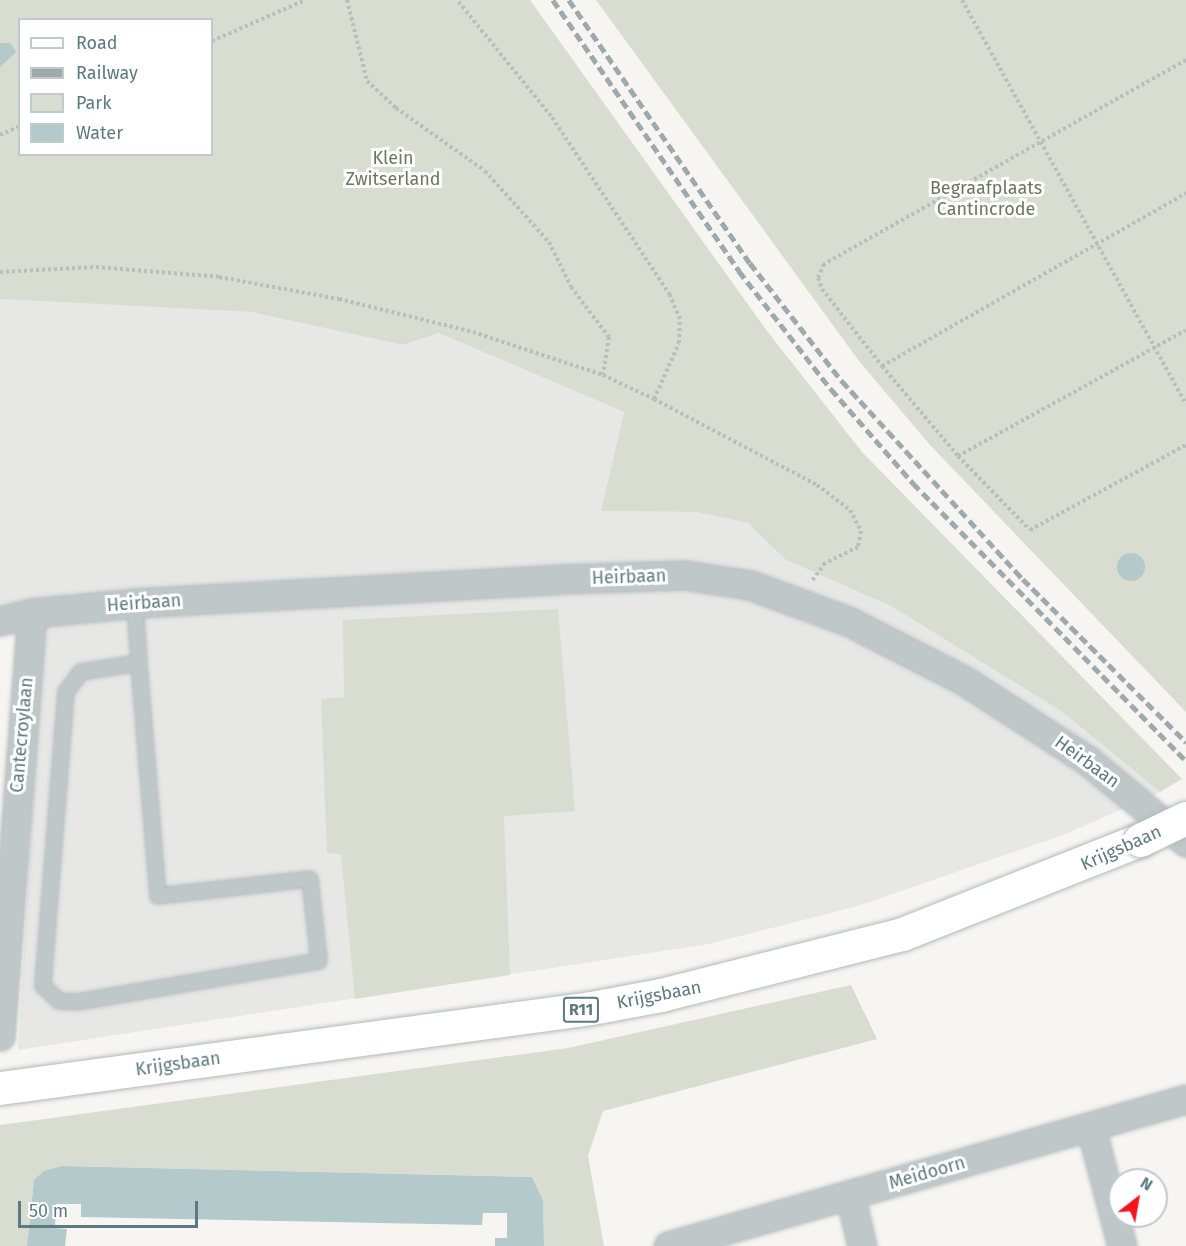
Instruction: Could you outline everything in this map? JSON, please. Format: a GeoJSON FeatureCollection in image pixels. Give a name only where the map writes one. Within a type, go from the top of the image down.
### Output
{"type":"FeatureCollection","features":[{"type":"Feature","properties":{"kind":"main road","name":"Krijgsbaan"},"geometry":{"type":"LineString","coordinates":[[0,1088],[591,1008],[661,995],[902,934],[1140,840],[1186,818]]}},
{"type":"Feature","properties":{"kind":"street","name":"Heirbaan"},"geometry":{"type":"LineString","coordinates":[[0,621],[32,613],[135,603],[684,575],[750,585],[797,600],[907,649],[1028,720],[1088,760],[1186,842]]}},
{"type":"Feature","properties":{"kind":"street","name":"Cantecroylaan"},"geometry":{"type":"LineString","coordinates":[[0,1036],[32,613]]}},
{"type":"Feature","properties":{"kind":"street","name":"Meidoorn"},"geometry":{"type":"LineString","coordinates":[[668,1246],[1091,1128],[1186,1099]]}},
{"type":"Feature","properties":{"kind":"street"},"geometry":{"type":"LineString","coordinates":[[1091,1128],[1122,1246]]}},
{"type":"Feature","properties":{"kind":"street"},"geometry":{"type":"LineString","coordinates":[[850,1195],[862,1246]]}},
{"type":"Feature","properties":{"kind":"lane"},"geometry":{"type":"LineString","coordinates":[[135,603],[158,896],[310,879],[319,961],[77,1002],[59,1001],[43,986],[66,692],[81,672],[139,663]]}},
{"type":"Feature","properties":{"kind":"path"},"geometry":{"type":"LineString","coordinates":[[213,40],[304,0]]}},
{"type":"Feature","properties":{"kind":"path"},"geometry":{"type":"LineString","coordinates":[[347,0],[367,81],[396,108],[485,171],[549,242],[571,287],[609,337],[603,375]]}},
{"type":"Feature","properties":{"kind":"path"},"geometry":{"type":"LineString","coordinates":[[457,0],[551,116],[670,295],[680,319],[679,343],[654,399]]}},
{"type":"Feature","properties":{"kind":"path"},"geometry":{"type":"LineString","coordinates":[[962,0],[1186,404]]}},
{"type":"Feature","properties":{"kind":"path"},"geometry":{"type":"LineString","coordinates":[[1186,60],[824,264],[818,278],[822,289],[882,366],[958,456],[1030,530],[1186,445]]}},
{"type":"Feature","properties":{"kind":"path"},"geometry":{"type":"LineString","coordinates":[[0,135],[18,127]]}},
{"type":"Feature","properties":{"kind":"path"},"geometry":{"type":"LineString","coordinates":[[882,366],[1186,193]]}},
{"type":"Feature","properties":{"kind":"path"},"geometry":{"type":"LineString","coordinates":[[0,272],[96,267],[219,277],[339,299],[473,332],[603,375],[654,399],[807,480],[850,510],[861,531],[858,547],[825,563],[797,600]]}},
{"type":"Feature","properties":{"kind":"path"},"geometry":{"type":"LineString","coordinates":[[958,456],[1186,330]]}},
{"type":"Feature","properties":{"kind":"shaded area"},"geometry":{"type":"Polygon","coordinates":[[[0,299],[251,312],[403,345],[437,333],[624,412],[601,511],[697,512],[748,523],[786,560],[891,606],[1061,711],[1160,792],[1066,834],[858,906],[709,944],[18,1050],[45,600],[0,610],[0,299]]]}},
{"type":"Feature","properties":{"kind":"green space","name":"Klein Zwitserland"},"geometry":{"type":"Polygon","coordinates":[[[0,0],[530,0],[767,331],[862,452],[1182,779],[1160,792],[1061,711],[891,606],[786,560],[748,523],[697,512],[601,511],[624,412],[438,333],[403,345],[251,312],[0,299],[0,0]]]}},
{"type":"Feature","properties":{"kind":"green space","name":"Begraafplaats Cantincrode"},"geometry":{"type":"Polygon","coordinates":[[[596,0],[1186,0],[1186,712],[930,445],[859,361],[596,0]]]}},
{"type":"Feature","properties":{"kind":"green space"},"geometry":{"type":"Polygon","coordinates":[[[558,609],[575,811],[504,816],[510,975],[355,999],[341,854],[327,853],[321,699],[344,697],[343,620],[558,609]]]}},
{"type":"Feature","properties":{"kind":"green space"},"geometry":{"type":"Polygon","coordinates":[[[851,985],[877,1039],[603,1111],[588,1156],[604,1246],[544,1246],[543,1200],[532,1177],[62,1166],[34,1180],[27,1246],[0,1246],[0,1125],[568,1048],[851,985]]]}},
{"type":"Feature","properties":{"kind":"water"},"geometry":{"type":"Polygon","coordinates":[[[0,43],[10,43],[16,52],[0,67],[0,43]]]}},
{"type":"Feature","properties":{"kind":"water"},"geometry":{"type":"Polygon","coordinates":[[[1131,553],[1141,557],[1145,567],[1141,577],[1131,581],[1121,577],[1117,567],[1121,557],[1131,553]]]}},
{"type":"Feature","properties":{"kind":"water"},"geometry":{"type":"Polygon","coordinates":[[[62,1166],[532,1177],[543,1200],[544,1246],[495,1246],[495,1238],[507,1238],[507,1213],[483,1213],[482,1225],[81,1217],[81,1204],[56,1204],[55,1228],[67,1229],[65,1246],[27,1246],[34,1180],[44,1171],[62,1166]]]}},
{"type":"Feature","properties":{"kind":"railway"},"geometry":{"type":"LineString","coordinates":[[553,0],[739,271],[831,389],[913,483],[1186,761]]}},
{"type":"Feature","properties":{"kind":"railway"},"geometry":{"type":"LineString","coordinates":[[569,0],[750,263],[842,381],[1023,579],[1186,742]]}}]}
